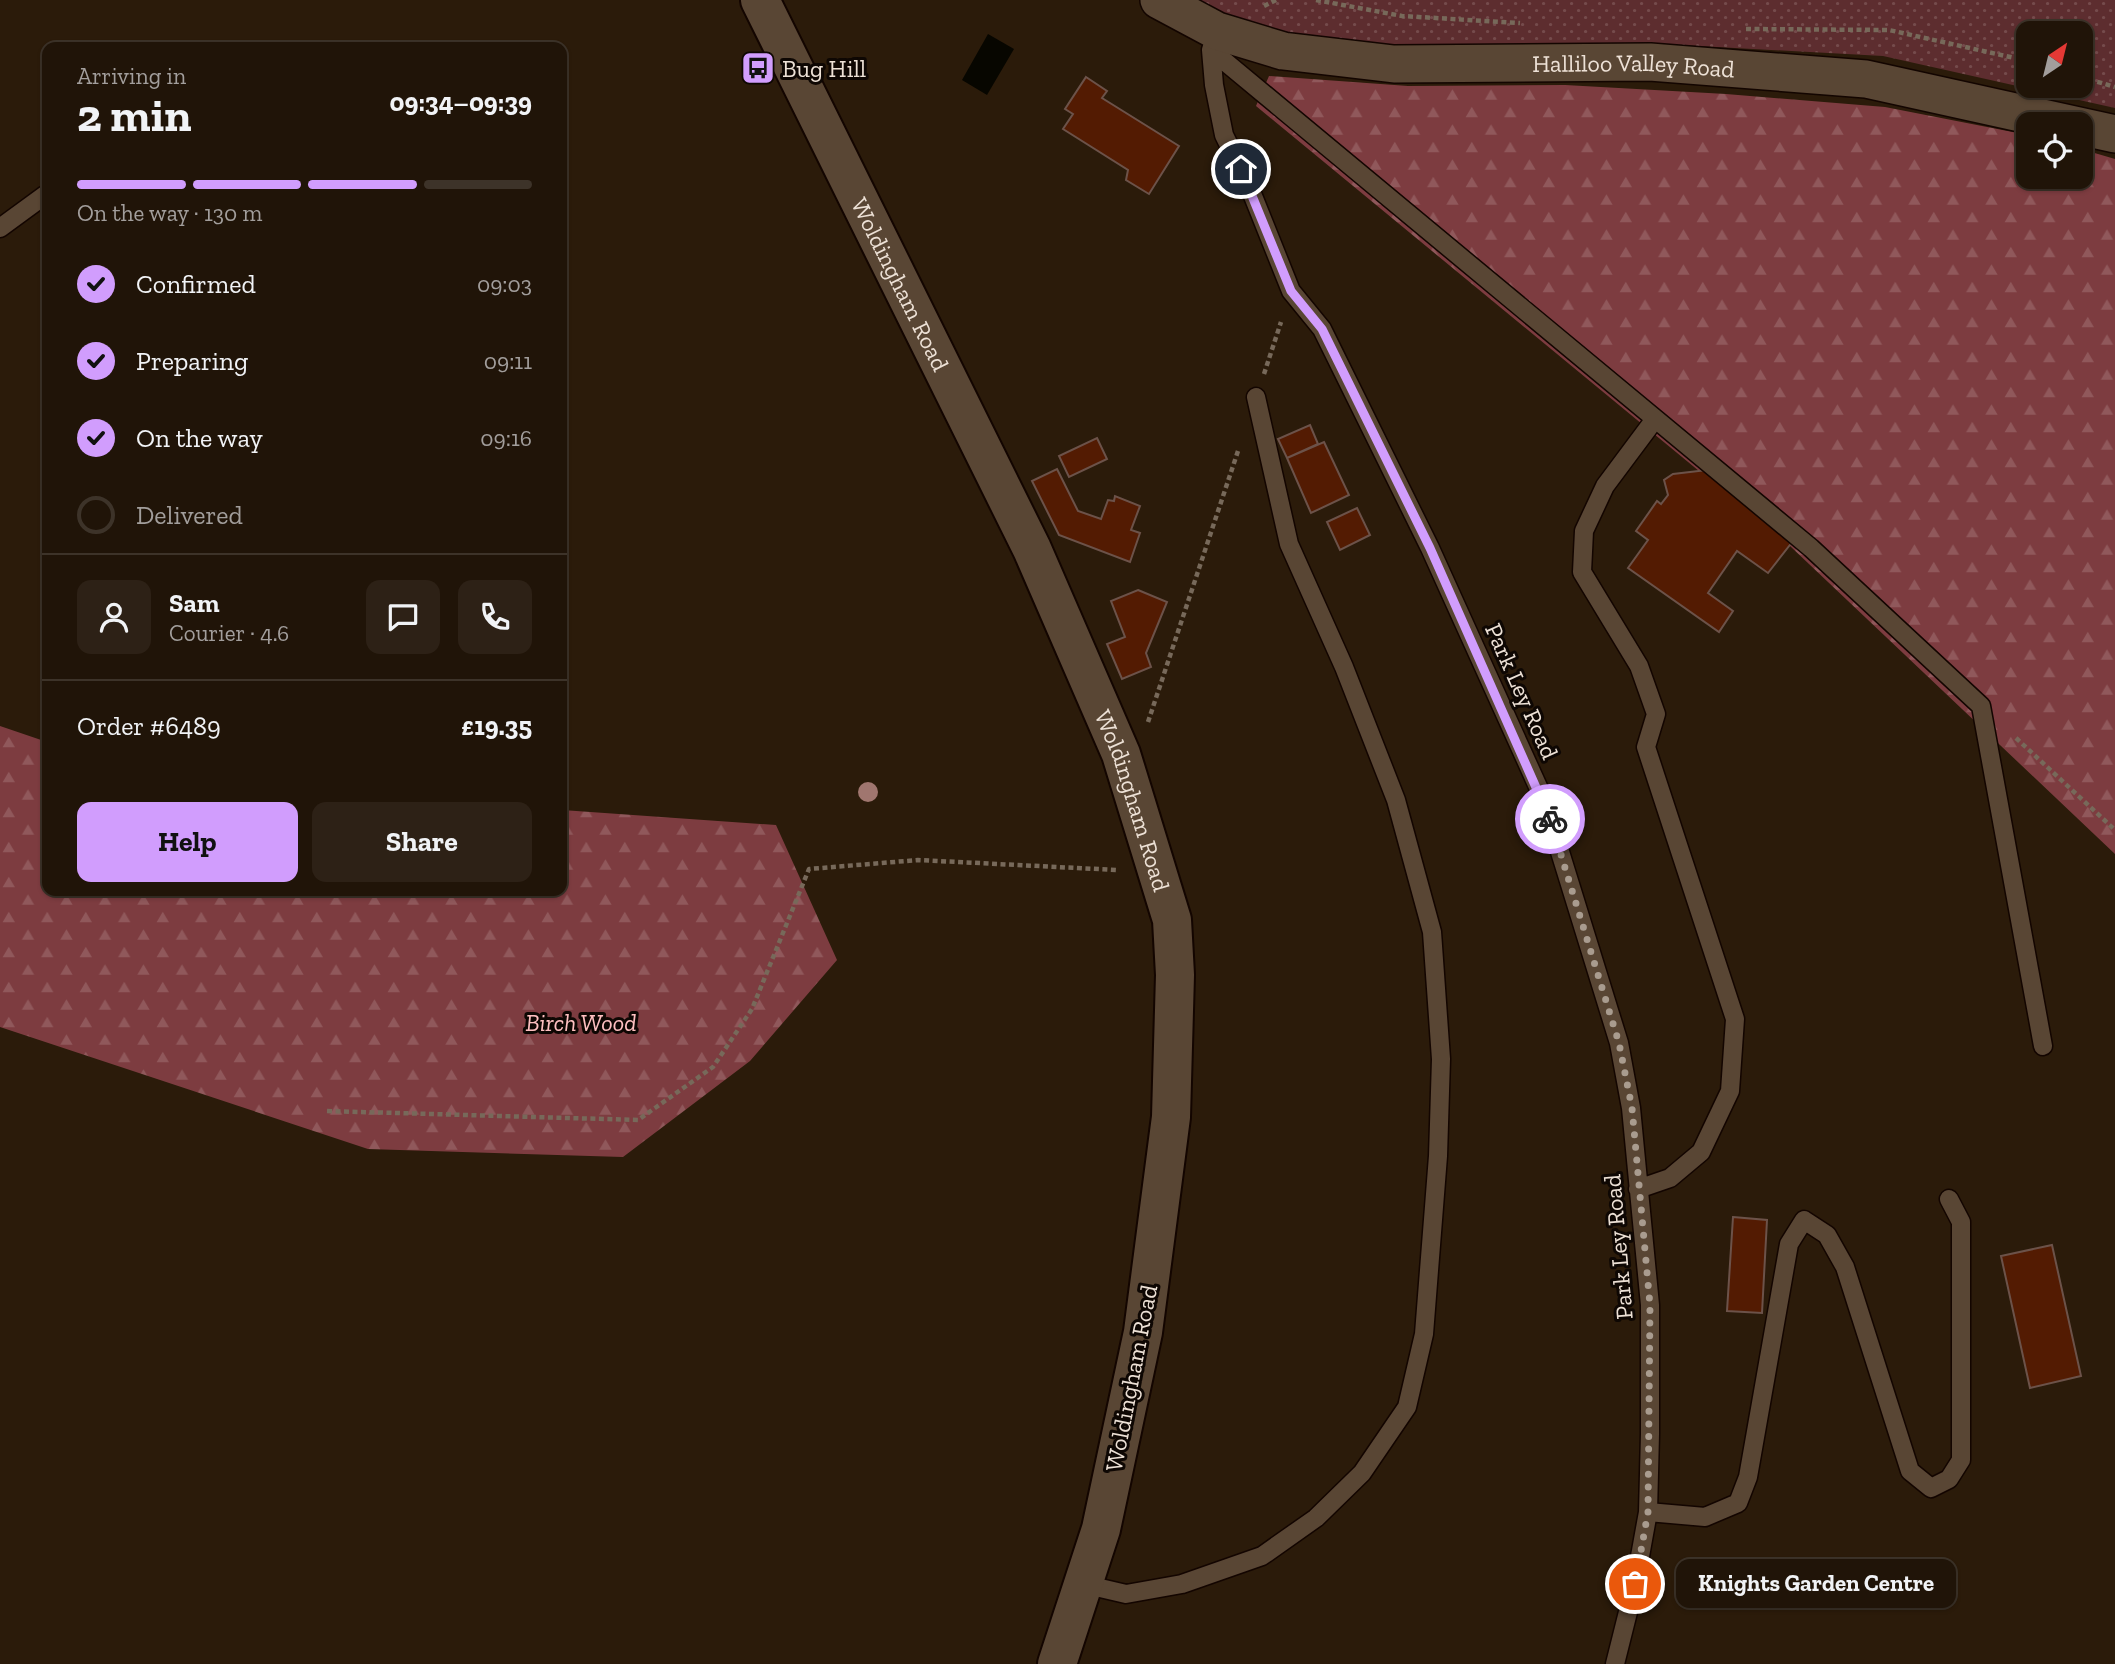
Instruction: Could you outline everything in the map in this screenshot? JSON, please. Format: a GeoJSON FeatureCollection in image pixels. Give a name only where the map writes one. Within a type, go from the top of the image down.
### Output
{"type":"FeatureCollection","features":[{"type":"Feature","properties":{"kind":"street","name":"Woldingham Road"},"geometry":{"type":"LineString","coordinates":[[760,0],[1032,548],[1121,754],[1160,873],[1172,920],[1175,975],[1167,1155],[1143,1332],[1101,1529],[1057,1664]]}},
{"type":"Feature","properties":{"kind":"street","name":"Halliloo Valley Road"},"geometry":{"type":"LineString","coordinates":[[1159,0],[1214,40],[1283,51],[1394,64],[1650,62],[1867,79],[2115,134]]}},
{"type":"Feature","properties":{"kind":"lane","name":"Park Ley Road"},"geometry":{"type":"LineString","coordinates":[[1214,40],[1214,85],[1224,135],[1249,186],[1291,291],[1322,329],[1430,548],[1544,800],[1619,1043],[1632,1108],[1650,1305],[1648,1512],[1635,1584],[1615,1664]]}},
{"type":"Feature","properties":{"kind":"lane"},"geometry":{"type":"LineString","coordinates":[[1214,40],[1655,419],[1811,548],[1981,706],[2043,1046]]}},
{"type":"Feature","properties":{"kind":"lane"},"geometry":{"type":"LineString","coordinates":[[0,228],[42,197]]}},
{"type":"Feature","properties":{"kind":"lane"},"geometry":{"type":"LineString","coordinates":[[1083,1584],[1126,1594],[1182,1584],[1262,1556],[1316,1518],[1362,1472],[1407,1407],[1424,1334],[1438,1156],[1441,1059],[1432,932],[1396,800],[1343,667],[1289,544],[1256,397]]}},
{"type":"Feature","properties":{"kind":"lane"},"geometry":{"type":"LineString","coordinates":[[1638,1189],[1670,1178],[1701,1152],[1730,1091],[1735,1019],[1646,747],[1656,714],[1639,666],[1582,572],[1584,531],[1594,509],[1605,486],[1655,419]]}},
{"type":"Feature","properties":{"kind":"lane"},"geometry":{"type":"LineString","coordinates":[[1648,1512],[1704,1517],[1738,1503],[1748,1477],[1789,1244],[1804,1220],[1827,1235],[1845,1267],[1910,1471],[1931,1488],[1949,1479],[1961,1460],[1961,1222],[1949,1199]]}},
{"type":"Feature","properties":{"kind":"path"},"geometry":{"type":"LineString","coordinates":[[2093,81],[2115,87]]}},
{"type":"Feature","properties":{"kind":"path"},"geometry":{"type":"LineString","coordinates":[[1146,730],[1291,291]]}},
{"type":"Feature","properties":{"kind":"path"},"geometry":{"type":"LineString","coordinates":[[1981,706],[2115,830]]}},
{"type":"Feature","properties":{"kind":"path"},"geometry":{"type":"LineString","coordinates":[[327,1111],[638,1121],[713,1068],[751,1009],[809,869],[918,860],[1045,864],[1160,873]]}},
{"type":"Feature","properties":{"kind":"shaded area"},"geometry":{"type":"Polygon","coordinates":[[[1191,0],[2115,0],[2115,108],[2070,98],[2093,98],[2093,21],[2016,21],[2016,86],[1883,56],[1663,44],[1403,49],[1318,42],[1248,25],[1191,0]]]}},
{"type":"Feature","properties":{"kind":"shaded area"},"geometry":{"type":"Polygon","coordinates":[[[988,34],[1014,49],[987,95],[962,80],[988,34]]]}},
{"type":"Feature","properties":{"kind":"green space"},"geometry":{"type":"Polygon","coordinates":[[[1269,76],[1408,86],[1565,85],[1726,94],[1885,107],[2016,133],[2016,189],[2093,189],[2093,153],[2115,159],[2115,854],[1790,546],[1256,106],[1269,76]]]}},
{"type":"Feature","properties":{"kind":"green space","name":"Birch Wood"},"geometry":{"type":"Polygon","coordinates":[[[0,726],[42,740],[42,896],[567,896],[567,810],[776,825],[837,960],[750,1061],[623,1157],[368,1149],[0,1027],[0,726]]]}},
{"type":"Feature","properties":{"kind":"building"},"geometry":{"type":"Polygon","coordinates":[[[1086,77],[1107,91],[1102,98],[1179,146],[1149,194],[1126,180],[1128,170],[1063,129],[1073,114],[1065,109],[1086,77]]]}},
{"type":"Feature","properties":{"kind":"building"},"geometry":{"type":"Polygon","coordinates":[[[1310,425],[1318,444],[1287,458],[1278,439],[1310,425]]]}},
{"type":"Feature","properties":{"kind":"building"},"geometry":{"type":"Polygon","coordinates":[[[1097,438],[1107,459],[1069,477],[1059,456],[1097,438]]]}},
{"type":"Feature","properties":{"kind":"building"},"geometry":{"type":"Polygon","coordinates":[[[1324,442],[1349,495],[1311,513],[1287,458],[1324,442]]]}},
{"type":"Feature","properties":{"kind":"building"},"geometry":{"type":"Polygon","coordinates":[[[1057,469],[1078,511],[1101,519],[1108,500],[1114,501],[1115,496],[1140,506],[1131,530],[1140,533],[1130,562],[1059,535],[1032,481],[1057,469]]]}},
{"type":"Feature","properties":{"kind":"building"},"geometry":{"type":"Polygon","coordinates":[[[1707,470],[1793,541],[1768,573],[1737,551],[1708,593],[1733,611],[1719,632],[1628,568],[1648,540],[1636,531],[1657,501],[1661,504],[1668,495],[1664,480],[1673,474],[1707,470]]]}},
{"type":"Feature","properties":{"kind":"building"},"geometry":{"type":"Polygon","coordinates":[[[1357,508],[1370,535],[1340,550],[1327,522],[1357,508]]]}},
{"type":"Feature","properties":{"kind":"building"},"geometry":{"type":"Polygon","coordinates":[[[1138,590],[1167,602],[1146,653],[1151,667],[1122,679],[1107,644],[1125,637],[1111,601],[1138,590]]]}},
{"type":"Feature","properties":{"kind":"building"},"geometry":{"type":"Polygon","coordinates":[[[1733,1217],[1767,1220],[1762,1313],[1727,1311],[1733,1217]]]}},
{"type":"Feature","properties":{"kind":"building"},"geometry":{"type":"Polygon","coordinates":[[[2052,1245],[2081,1376],[2030,1388],[2001,1256],[2052,1245]]]}},
{"type":"Feature","properties":{"kind":"way so far"},"geometry":{"type":"LineString","coordinates":[[1550,819],[1619,1043],[1632,1108],[1650,1305],[1648,1512],[1635,1584]]}},
{"type":"Feature","properties":{"kind":"place","name":"Bug Hill"},"geometry":{"type":"Point","coordinates":[758,68]}},
{"type":"Feature","properties":{"kind":"place","name":"Knights Garden Centre"},"geometry":{"type":"Point","coordinates":[1635,1584]}},
{"type":"Feature","properties":{"kind":"route"},"geometry":{"type":"LineString","coordinates":[[1241,169],[1291,291],[1322,329],[1430,548],[1544,800],[1550,819]]}}]}
